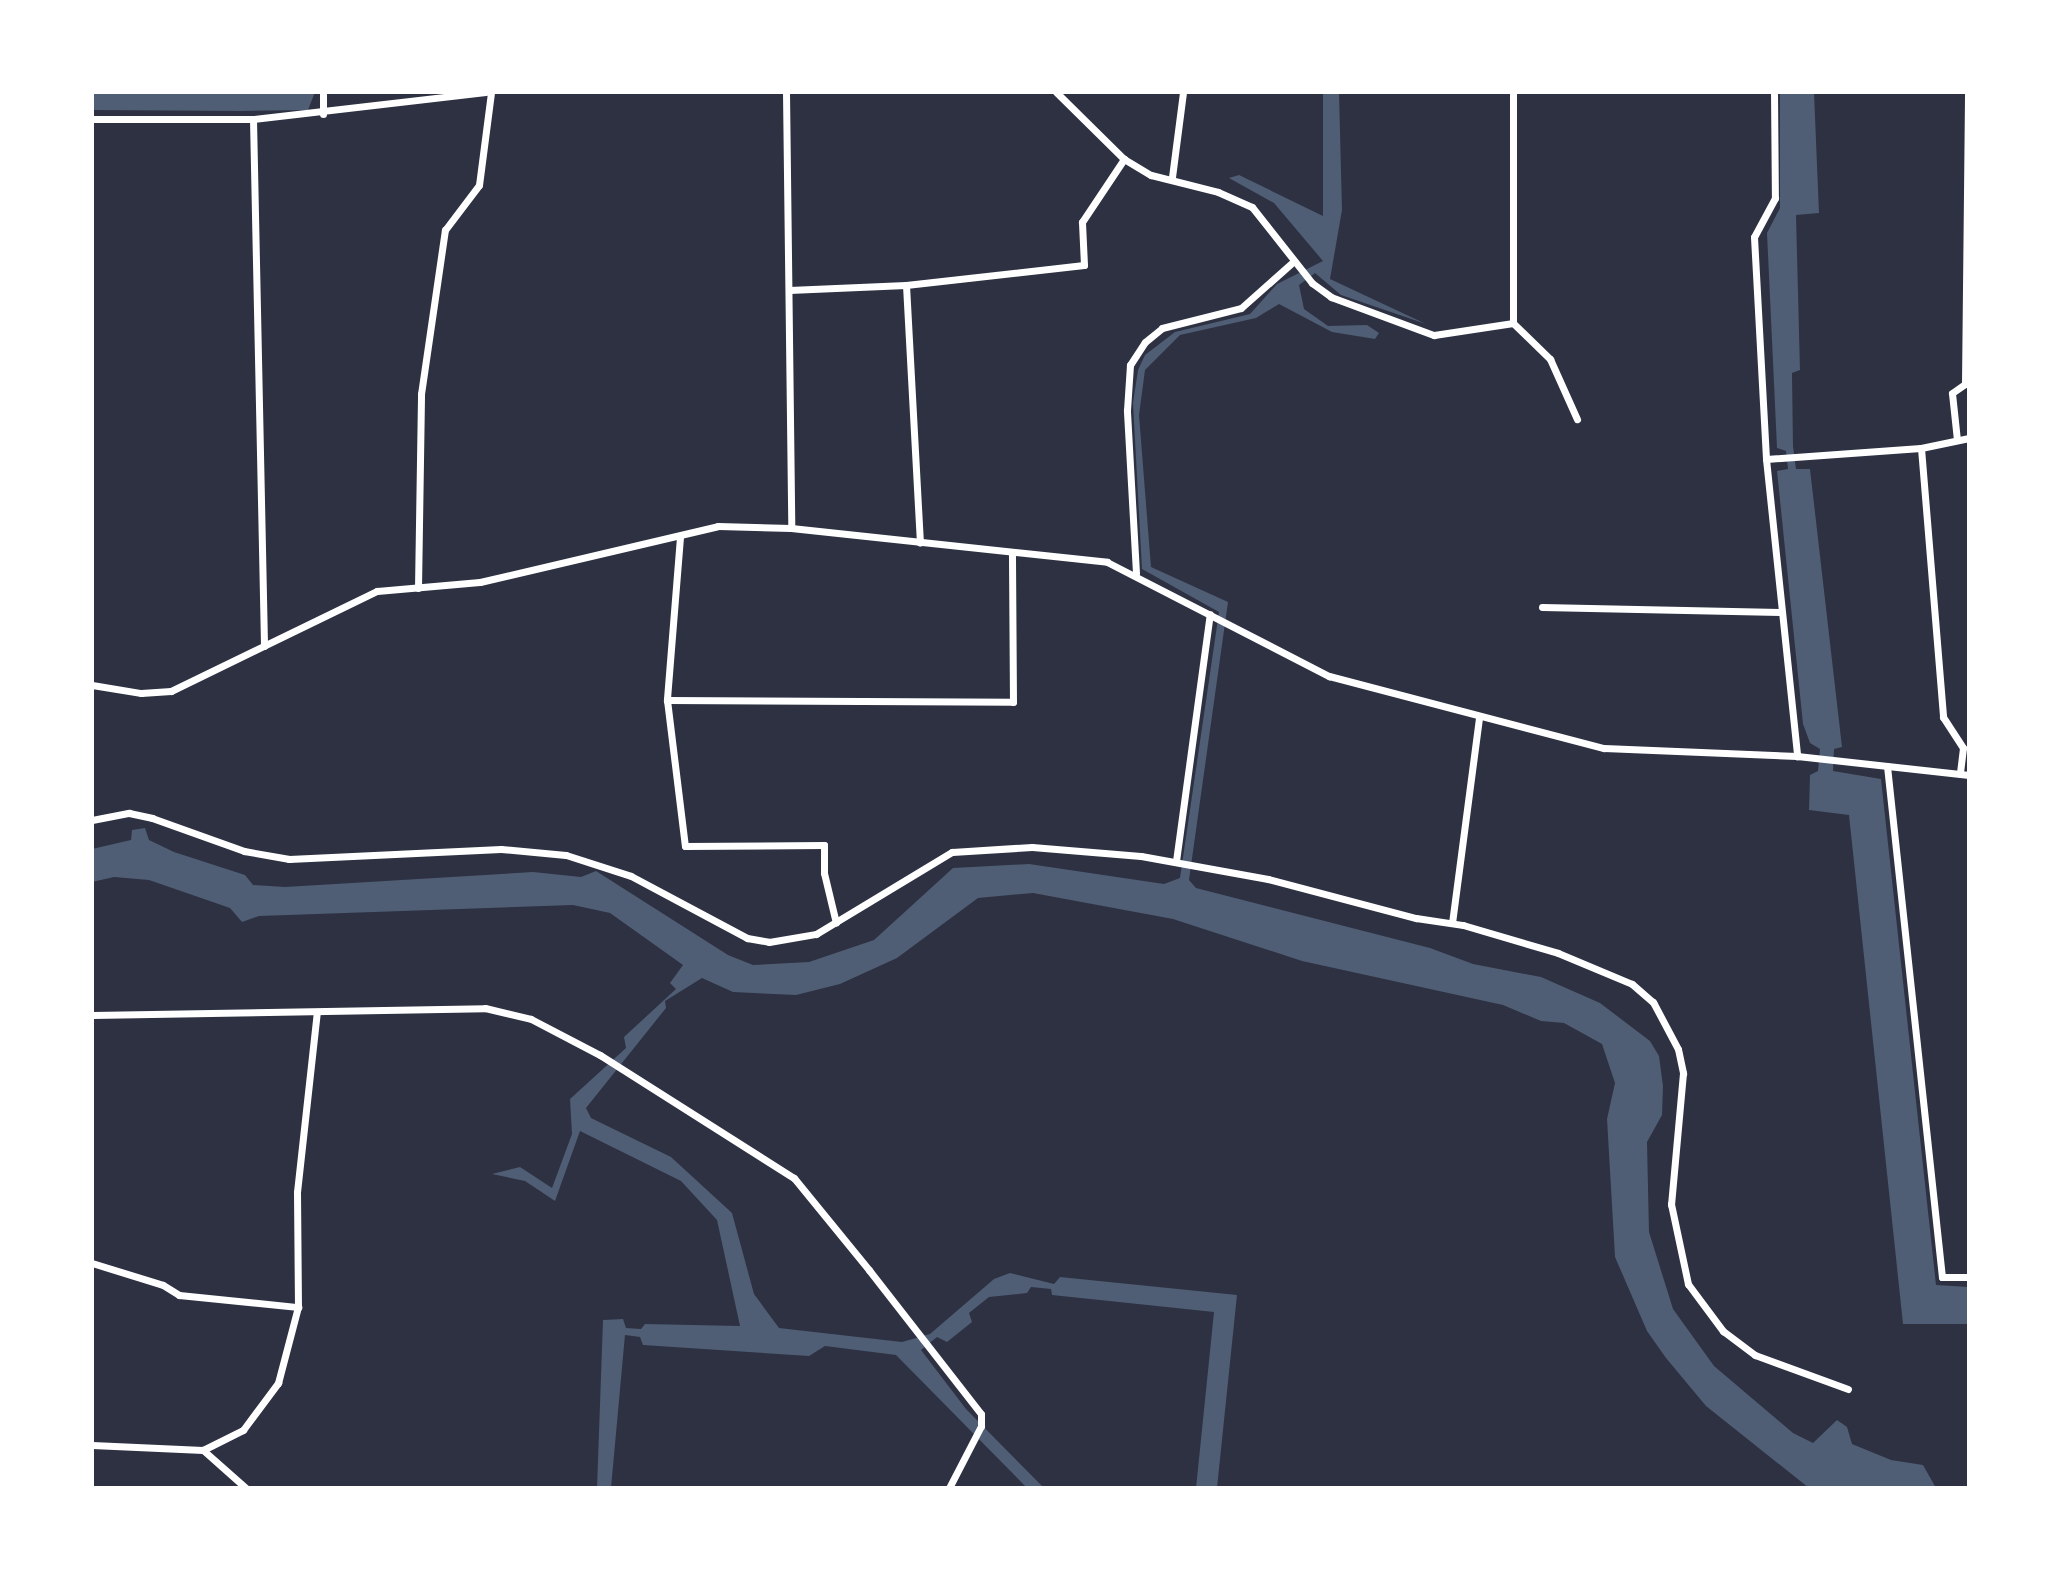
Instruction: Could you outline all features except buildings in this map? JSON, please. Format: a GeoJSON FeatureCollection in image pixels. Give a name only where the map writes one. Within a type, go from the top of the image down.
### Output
{"type":"FeatureCollection","features":[{"type":"Feature","properties":{"kind":"street"},"geometry":{"type":"LineString","coordinates":[[323,92],[323,114]]}},
{"type":"Feature","properties":{"kind":"street"},"geometry":{"type":"LineString","coordinates":[[92,119],[253,119],[323,114],[488,92],[479,185],[445,230],[421,394],[418,588]]}},
{"type":"Feature","properties":{"kind":"street"},"geometry":{"type":"LineString","coordinates":[[786,92],[791,528]]}},
{"type":"Feature","properties":{"kind":"street"},"geometry":{"type":"LineString","coordinates":[[1056,92],[1124,159],[1151,175],[1172,177],[1252,207],[1294,261],[1331,297],[1434,335],[1513,323]]}},
{"type":"Feature","properties":{"kind":"street"},"geometry":{"type":"LineString","coordinates":[[1172,177],[1183,92]]}},
{"type":"Feature","properties":{"kind":"street"},"geometry":{"type":"LineString","coordinates":[[1513,92],[1513,323],[1550,359],[1577,419]]}},
{"type":"Feature","properties":{"kind":"street"},"geometry":{"type":"LineString","coordinates":[[1774,92],[1775,198],[1754,237],[1766,459],[1797,756]]}},
{"type":"Feature","properties":{"kind":"street"},"geometry":{"type":"LineString","coordinates":[[1957,440],[1952,393],[1965,384],[1968,92]]}},
{"type":"Feature","properties":{"kind":"street"},"geometry":{"type":"LineString","coordinates":[[253,119],[264,646]]}},
{"type":"Feature","properties":{"kind":"street"},"geometry":{"type":"LineString","coordinates":[[789,290],[906,285],[1084,265],[1082,222],[1124,159]]}},
{"type":"Feature","properties":{"kind":"street"},"geometry":{"type":"LineString","coordinates":[[1136,573],[1127,410],[1130,365],[1145,342],[1162,328],[1241,308],[1294,261]]}},
{"type":"Feature","properties":{"kind":"street"},"geometry":{"type":"LineString","coordinates":[[906,285],[920,543]]}},
{"type":"Feature","properties":{"kind":"street"},"geometry":{"type":"LineString","coordinates":[[1766,459],[1921,448],[1969,438]]}},
{"type":"Feature","properties":{"kind":"street"},"geometry":{"type":"LineString","coordinates":[[92,685],[141,693],[171,691],[377,591],[480,582],[632,543],[680,537],[718,526],[791,528],[1012,555],[1107,562],[1136,573],[1329,676],[1479,719],[1604,748],[1797,756],[1964,775],[1966,760],[1963,748],[1943,717],[1921,448]]}},
{"type":"Feature","properties":{"kind":"street"},"geometry":{"type":"LineString","coordinates":[[680,537],[667,700],[685,846],[824,845],[824,873],[836,923]]}},
{"type":"Feature","properties":{"kind":"street"},"geometry":{"type":"LineString","coordinates":[[667,700],[1013,702],[1012,555]]}},
{"type":"Feature","properties":{"kind":"street"},"geometry":{"type":"LineString","coordinates":[[1542,607],[1781,612]]}},
{"type":"Feature","properties":{"kind":"street"},"geometry":{"type":"LineString","coordinates":[[1176,861],[1210,614]]}},
{"type":"Feature","properties":{"kind":"street"},"geometry":{"type":"LineString","coordinates":[[1452,923],[1479,719]]}},
{"type":"Feature","properties":{"kind":"street"},"geometry":{"type":"LineString","coordinates":[[1887,766],[1942,1277],[1969,1277]]}},
{"type":"Feature","properties":{"kind":"street"},"geometry":{"type":"LineString","coordinates":[[92,820],[129,813],[152,818],[244,851],[289,859],[541,852],[592,861],[631,876],[747,938],[792,940],[836,923],[952,852],[1032,847],[1176,861],[1452,923],[1558,953],[1632,984],[1653,1002],[1678,1049],[1683,1073],[1671,1204],[1688,1284],[1723,1331],[1755,1355],[1848,1389]]}},
{"type":"Feature","properties":{"kind":"street"},"geometry":{"type":"LineString","coordinates":[[92,1015],[485,1008],[531,1019],[600,1055],[794,1178],[981,1414],[981,1426],[949,1488]]}},
{"type":"Feature","properties":{"kind":"street"},"geometry":{"type":"LineString","coordinates":[[92,1445],[203,1450],[243,1430],[268,1403],[286,1362],[298,1307],[297,1192],[317,1012]]}},
{"type":"Feature","properties":{"kind":"street"},"geometry":{"type":"LineString","coordinates":[[92,1263],[163,1285],[179,1295],[298,1307]]}},
{"type":"Feature","properties":{"kind":"street"},"geometry":{"type":"LineString","coordinates":[[203,1450],[246,1488]]}},
{"type":"Feature","properties":{"kind":"water"},"geometry":{"type":"Polygon","coordinates":[[[92,92],[315,92],[308,110],[240,111],[92,110],[92,92]]]}},
{"type":"Feature","properties":{"kind":"water"},"geometry":{"type":"Polygon","coordinates":[[[1323,92],[1339,92],[1342,210],[1330,279],[1426,324],[1341,295],[1315,273],[1299,285],[1304,309],[1328,326],[1367,325],[1379,333],[1375,339],[1332,332],[1279,304],[1256,318],[1180,335],[1145,370],[1139,415],[1151,567],[1228,602],[1189,880],[1196,888],[1430,948],[1473,964],[1541,977],[1600,1003],[1650,1041],[1659,1056],[1663,1086],[1662,1115],[1647,1142],[1649,1232],[1673,1309],[1714,1366],[1793,1433],[1813,1443],[1837,1420],[1847,1427],[1852,1444],[1891,1460],[1923,1465],[1936,1488],[1809,1488],[1706,1406],[1666,1358],[1647,1331],[1615,1257],[1607,1119],[1615,1083],[1602,1044],[1564,1023],[1541,1021],[1503,1005],[1302,961],[1173,919],[1033,893],[978,898],[897,958],[840,984],[796,995],[733,992],[702,978],[665,1001],[666,1008],[586,1108],[591,1118],[671,1157],[732,1213],[754,1294],[779,1328],[902,1342],[930,1334],[994,1279],[1010,1273],[1054,1284],[1060,1277],[1237,1295],[1217,1488],[1196,1488],[1214,1312],[1052,1295],[1051,1289],[1031,1287],[1027,1293],[989,1297],[969,1313],[972,1322],[947,1342],[937,1337],[921,1350],[966,1409],[1044,1488],[1027,1488],[896,1355],[825,1346],[809,1356],[643,1345],[640,1337],[625,1335],[611,1488],[597,1488],[603,1320],[623,1319],[626,1328],[641,1329],[645,1324],[740,1326],[717,1220],[681,1181],[580,1131],[555,1201],[525,1181],[492,1174],[520,1167],[552,1188],[572,1134],[570,1099],[626,1048],[624,1037],[676,989],[670,983],[683,965],[610,913],[573,905],[259,916],[242,922],[230,908],[149,880],[114,877],[92,882],[92,849],[131,840],[132,830],[145,828],[149,840],[174,852],[245,875],[253,885],[285,887],[533,872],[581,877],[596,871],[728,955],[753,965],[809,962],[874,940],[953,868],[1029,864],[1164,884],[1180,878],[1219,612],[1142,569],[1133,403],[1138,370],[1145,355],[1175,332],[1250,314],[1277,284],[1323,261],[1274,203],[1229,178],[1239,175],[1323,216],[1323,92]]]}},
{"type":"Feature","properties":{"kind":"water"},"geometry":{"type":"Polygon","coordinates":[[[1780,92],[1814,92],[1819,213],[1796,215],[1800,370],[1792,373],[1793,446],[1796,469],[1810,469],[1842,747],[1834,749],[1833,771],[1881,779],[1936,1285],[1969,1287],[1969,1324],[1903,1324],[1849,815],[1809,810],[1810,775],[1818,771],[1820,749],[1810,743],[1803,724],[1777,471],[1788,469],[1786,451],[1777,448],[1767,233],[1780,208],[1780,92]]]}}]}
